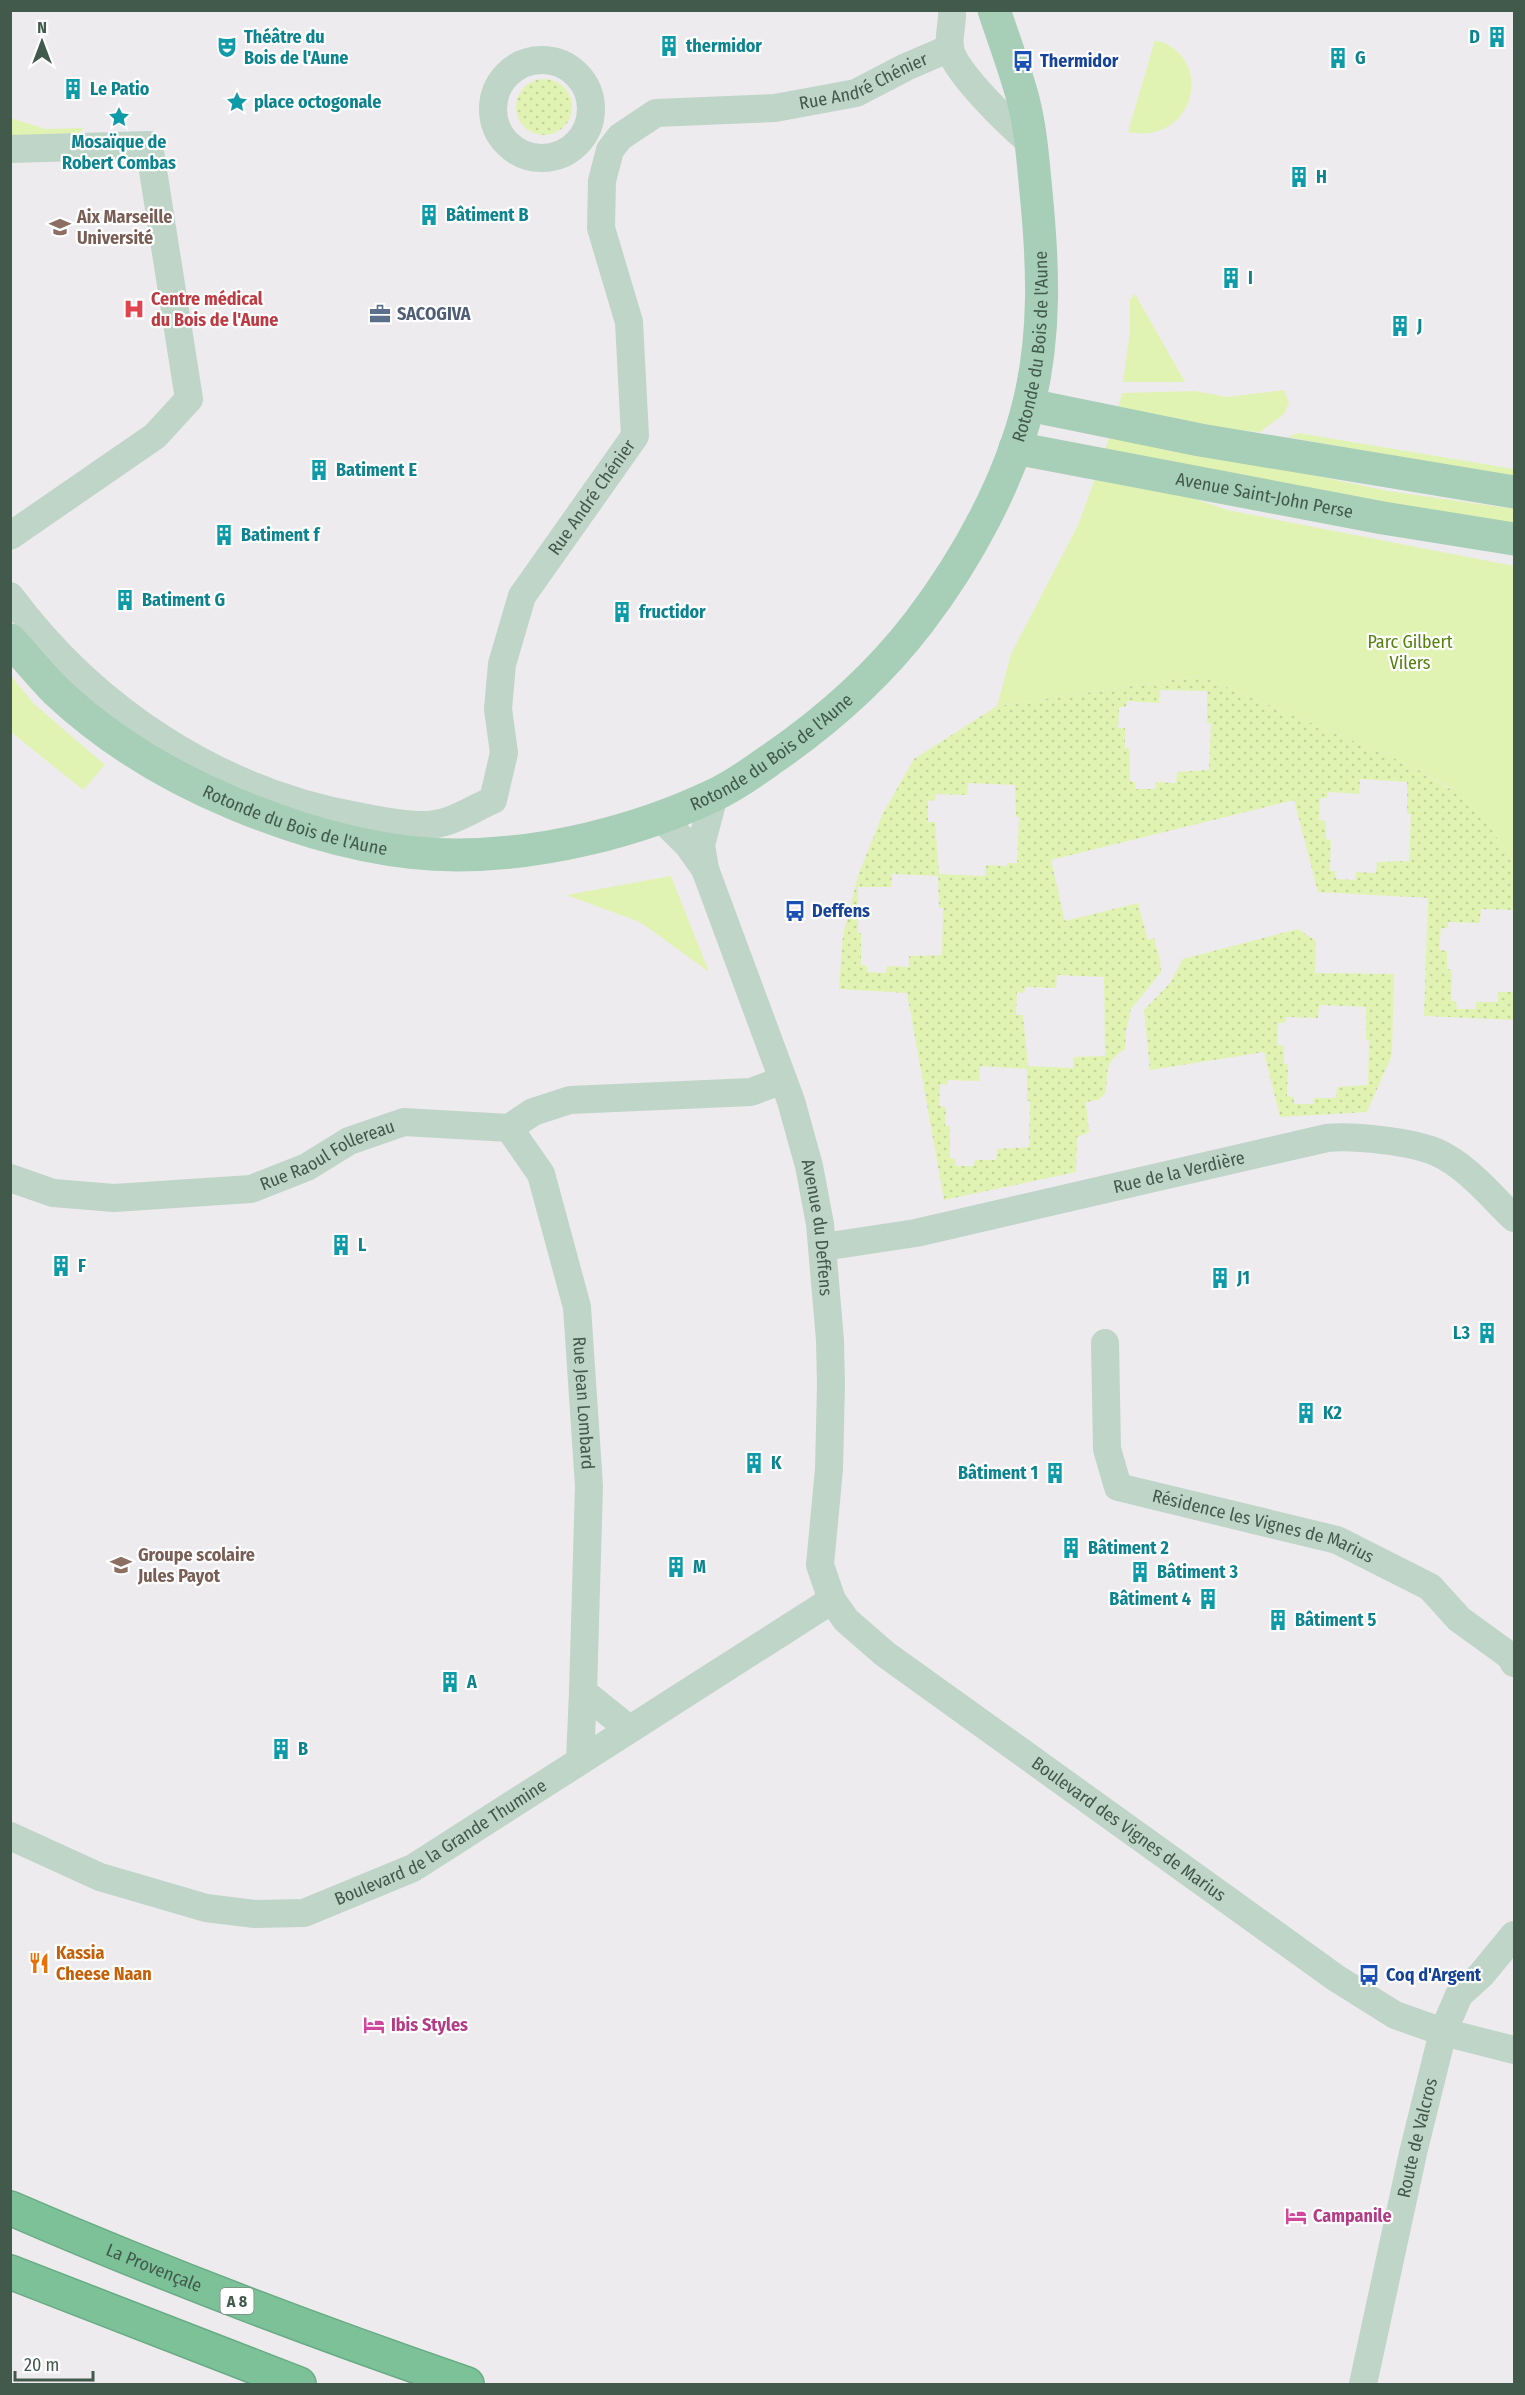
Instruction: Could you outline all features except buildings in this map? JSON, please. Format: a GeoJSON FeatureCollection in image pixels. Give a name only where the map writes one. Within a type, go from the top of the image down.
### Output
{"type":"FeatureCollection","features":[{"type":"Feature","properties":{"kind":"highway","name":"La Provençale"},"geometry":{"type":"LineString","coordinates":[[10,2208],[133,2261],[360,2348],[467,2385]]}},
{"type":"Feature","properties":{"kind":"highway"},"geometry":{"type":"LineString","coordinates":[[10,2272],[299,2385]]}},
{"type":"Feature","properties":{"kind":"main road","name":"Rotonde du Bois de l'Aune"},"geometry":{"type":"LineString","coordinates":[[10,640],[56,690],[156,766],[217,796],[286,825],[379,848],[453,855],[490,854],[551,847],[659,816],[714,796],[805,737],[849,699],[892,655],[949,580],[986,513],[1015,448],[1029,405],[1043,312],[1042,261],[1031,143],[1023,100],[994,10]]}},
{"type":"Feature","properties":{"kind":"main road"},"geometry":{"type":"LineString","coordinates":[[1029,405],[1200,440],[1515,492]]}},
{"type":"Feature","properties":{"kind":"main road","name":"Avenue Saint-John Perse"},"geometry":{"type":"LineString","coordinates":[[1015,448],[1360,514],[1515,539]]}},
{"type":"Feature","properties":{"kind":"street","name":"Rue André Chénier"},"geometry":{"type":"LineString","coordinates":[[952,10],[950,48],[968,79],[1006,122],[1031,143]]}},
{"type":"Feature","properties":{"kind":"street","name":"Rue André Chénier"},"geometry":{"type":"LineString","coordinates":[[10,596],[33,626],[86,682],[153,733],[192,757],[242,782],[328,811],[394,823],[430,825],[463,816],[493,800],[504,753],[498,709],[502,664],[522,596],[634,436],[630,322],[601,228],[602,181],[610,150],[620,137],[656,113],[775,108],[856,93],[906,67],[950,48]]}},
{"type":"Feature","properties":{"kind":"street"},"geometry":{"type":"LineString","coordinates":[[586,132],[610,150]]}},
{"type":"Feature","properties":{"kind":"street"},"geometry":{"type":"LineString","coordinates":[[10,149],[149,145],[189,399],[155,436],[10,536]]}},
{"type":"Feature","properties":{"kind":"street","name":"Avenue du Deffens"},"geometry":{"type":"LineString","coordinates":[[714,796],[701,845],[705,869],[783,1080],[809,1167],[823,1247],[831,1385],[829,1469],[820,1565],[832,1600]]}},
{"type":"Feature","properties":{"kind":"street","name":"Avenue du Deffens"},"geometry":{"type":"LineString","coordinates":[[659,816],[688,845],[705,869]]}},
{"type":"Feature","properties":{"kind":"street"},"geometry":{"type":"LineString","coordinates":[[509,1128],[533,1112],[570,1100],[732,1094],[751,1092],[783,1080]]}},
{"type":"Feature","properties":{"kind":"street","name":"Rue Raoul Follereau"},"geometry":{"type":"LineString","coordinates":[[10,1178],[53,1193],[114,1198],[251,1189],[307,1167],[349,1141],[404,1122],[509,1128]]}},
{"type":"Feature","properties":{"kind":"street","name":"Rue Jean Lombard"},"geometry":{"type":"LineString","coordinates":[[509,1128],[541,1174],[576,1307],[589,1486],[580,1760]]}},
{"type":"Feature","properties":{"kind":"street","name":"Rue de la Verdière"},"geometry":{"type":"LineString","coordinates":[[823,1247],[900,1236],[1344,1136],[1363,1137],[1436,1152],[1467,1173],[1515,1218]]}},
{"type":"Feature","properties":{"kind":"street","name":"Résidence les Vignes de Marius"},"geometry":{"type":"LineString","coordinates":[[1105,1344],[1107,1449],[1118,1487],[1337,1540],[1430,1587],[1459,1619],[1510,1656],[1515,1663]]}},
{"type":"Feature","properties":{"kind":"street","name":"Boulevard de la Grande Thumine"},"geometry":{"type":"LineString","coordinates":[[10,1836],[100,1877],[206,1908],[255,1914],[304,1913],[413,1868],[832,1600]]}},
{"type":"Feature","properties":{"kind":"street","name":"Boulevard des Vignes de Marius"},"geometry":{"type":"LineString","coordinates":[[832,1600],[846,1620],[885,1654],[1288,1945],[1377,2005],[1395,2015],[1443,2032],[1515,2050]]}},
{"type":"Feature","properties":{"kind":"street"},"geometry":{"type":"LineString","coordinates":[[583,1692],[630,1729]]}},
{"type":"Feature","properties":{"kind":"street"},"geometry":{"type":"LineString","coordinates":[[1443,2032],[1459,1995],[1481,1975],[1515,1935]]}},
{"type":"Feature","properties":{"kind":"street","name":"Route de Valcros"},"geometry":{"type":"LineString","coordinates":[[1363,2385],[1413,2154],[1443,2032]]}},
{"type":"Feature","properties":{"kind":"green space"},"geometry":{"type":"Polygon","coordinates":[[[1155,40],[1174,49],[1186,63],[1191,79],[1190,97],[1183,113],[1169,126],[1151,133],[1128,132],[1155,40]]]}},
{"type":"Feature","properties":{"kind":"green space"},"geometry":{"type":"Polygon","coordinates":[[[544,79],[559,84],[567,92],[572,107],[567,122],[559,130],[544,135],[529,130],[521,122],[516,107],[521,92],[529,84],[544,79]]]}},
{"type":"Feature","properties":{"kind":"green space"},"geometry":{"type":"Polygon","coordinates":[[[10,118],[46,129],[84,128],[77,136],[11,140],[10,118]]]}},
{"type":"Feature","properties":{"kind":"green space"},"geometry":{"type":"Polygon","coordinates":[[[1135,294],[1185,382],[1123,382],[1130,331],[1130,299],[1135,294]]]}},
{"type":"Feature","properties":{"kind":"green space"},"geometry":{"type":"Polygon","coordinates":[[[1284,390],[1289,403],[1284,414],[1260,432],[1189,426],[1117,411],[1122,393],[1194,391],[1228,397],[1284,390]]]}},
{"type":"Feature","properties":{"kind":"green space"},"geometry":{"type":"Polygon","coordinates":[[[1111,433],[1388,491],[1514,509],[1514,531],[1103,455],[1111,433]]]}},
{"type":"Feature","properties":{"kind":"green space"},"geometry":{"type":"Polygon","coordinates":[[[1298,433],[1514,469],[1514,478],[1288,437],[1298,433]]]}},
{"type":"Feature","properties":{"kind":"green space","name":"Parc Gilbert Vilers"},"geometry":{"type":"Polygon","coordinates":[[[1096,476],[1166,489],[1227,510],[1514,566],[1514,862],[1479,812],[1448,787],[1410,765],[1200,676],[997,706],[1011,654],[1078,525],[1096,476]]]}},
{"type":"Feature","properties":{"kind":"green space"},"geometry":{"type":"Polygon","coordinates":[[[11,676],[34,704],[105,765],[83,790],[11,732],[11,676]]]}},
{"type":"Feature","properties":{"kind":"green space"},"geometry":{"type":"Polygon","coordinates":[[[1200,676],[1410,765],[1455,792],[1479,812],[1514,862],[1514,910],[1481,909],[1480,923],[1448,922],[1448,928],[1441,928],[1439,950],[1447,951],[1447,969],[1452,970],[1451,1001],[1456,1001],[1457,1009],[1476,1009],[1476,1002],[1498,1002],[1498,992],[1514,992],[1514,1020],[1424,1016],[1428,898],[1318,892],[1294,800],[1051,860],[1065,921],[1138,903],[1148,940],[1154,938],[1161,972],[1131,1009],[1125,1049],[1110,1063],[1106,1093],[1098,1100],[1086,1102],[1089,1132],[1077,1137],[1076,1172],[944,1200],[907,993],[839,989],[843,935],[858,876],[883,813],[914,759],[997,706],[1200,676]],[[1160,690],[1159,703],[1127,701],[1126,707],[1119,707],[1118,728],[1125,728],[1125,748],[1130,749],[1130,781],[1135,782],[1135,789],[1155,789],[1156,782],[1176,783],[1177,772],[1209,770],[1211,724],[1207,723],[1207,691],[1160,690]],[[1360,779],[1359,794],[1328,792],[1327,798],[1320,798],[1319,820],[1326,821],[1326,839],[1331,840],[1330,871],[1335,871],[1336,879],[1355,880],[1356,872],[1376,873],[1377,862],[1409,861],[1411,814],[1407,814],[1407,782],[1360,779]],[[968,783],[967,795],[936,794],[935,800],[928,801],[928,822],[935,822],[939,874],[985,876],[986,865],[1007,866],[1007,863],[1017,863],[1019,817],[1016,816],[1015,785],[968,783]],[[892,874],[891,887],[858,887],[861,965],[867,966],[867,972],[886,973],[887,966],[909,967],[909,956],[942,955],[943,908],[939,908],[938,876],[892,874]],[[1057,975],[1056,988],[1025,987],[1024,993],[1017,992],[1016,1015],[1023,1015],[1028,1066],[1073,1068],[1074,1050],[1074,1057],[1105,1056],[1104,977],[1057,975]],[[980,1066],[979,1081],[948,1080],[947,1085],[940,1084],[939,1106],[946,1107],[945,1126],[950,1126],[950,1158],[955,1159],[956,1166],[974,1166],[975,1160],[996,1160],[997,1149],[1029,1147],[1030,1101],[1027,1101],[1027,1069],[980,1066]]]}},
{"type":"Feature","properties":{"kind":"green space"},"geometry":{"type":"Polygon","coordinates":[[[671,876],[709,972],[640,922],[566,895],[671,876]]]}},
{"type":"Feature","properties":{"kind":"green space"},"geometry":{"type":"Polygon","coordinates":[[[1298,929],[1316,941],[1315,973],[1394,974],[1392,1055],[1367,1112],[1280,1117],[1264,1052],[1150,1070],[1144,1010],[1170,983],[1183,959],[1298,929]],[[1319,1005],[1318,1018],[1286,1017],[1285,1023],[1278,1023],[1277,1045],[1284,1046],[1284,1064],[1288,1064],[1287,1096],[1294,1097],[1294,1104],[1313,1104],[1314,1098],[1336,1098],[1337,1087],[1368,1085],[1369,1040],[1366,1040],[1366,1007],[1319,1005]]]}},
{"type":"Feature","properties":{"kind":"place","name":"D"},"geometry":{"type":"Point","coordinates":[1497,37]}},
{"type":"Feature","properties":{"kind":"place","name":"thermidor"},"geometry":{"type":"Point","coordinates":[669,46]}},
{"type":"Feature","properties":{"kind":"place","name":"Théâtre du Bois de l'Aune"},"geometry":{"type":"Point","coordinates":[227,47]}},
{"type":"Feature","properties":{"kind":"place","name":"G"},"geometry":{"type":"Point","coordinates":[1338,58]}},
{"type":"Feature","properties":{"kind":"place","name":"Thermidor"},"geometry":{"type":"Point","coordinates":[1023,61]}},
{"type":"Feature","properties":{"kind":"place","name":"Le Patio"},"geometry":{"type":"Point","coordinates":[73,89]}},
{"type":"Feature","properties":{"kind":"place","name":"place octogonale"},"geometry":{"type":"Point","coordinates":[237,102]}},
{"type":"Feature","properties":{"kind":"place","name":"Mosaïque de Robert Combas"},"geometry":{"type":"Point","coordinates":[119,117]}},
{"type":"Feature","properties":{"kind":"place","name":"H"},"geometry":{"type":"Point","coordinates":[1299,177]}},
{"type":"Feature","properties":{"kind":"place","name":"Bâtiment B"},"geometry":{"type":"Point","coordinates":[429,215]}},
{"type":"Feature","properties":{"kind":"place","name":"Aix Marseille Université"},"geometry":{"type":"Point","coordinates":[60,227]}},
{"type":"Feature","properties":{"kind":"place","name":"I"},"geometry":{"type":"Point","coordinates":[1231,278]}},
{"type":"Feature","properties":{"kind":"place","name":"Centre médical du Bois de l'Aune"},"geometry":{"type":"Point","coordinates":[134,309]}},
{"type":"Feature","properties":{"kind":"place","name":"SACOGIVA"},"geometry":{"type":"Point","coordinates":[380,314]}},
{"type":"Feature","properties":{"kind":"place","name":"J"},"geometry":{"type":"Point","coordinates":[1400,326]}},
{"type":"Feature","properties":{"kind":"place","name":"Batiment E"},"geometry":{"type":"Point","coordinates":[319,470]}},
{"type":"Feature","properties":{"kind":"place","name":"Batiment f"},"geometry":{"type":"Point","coordinates":[224,535]}},
{"type":"Feature","properties":{"kind":"place","name":"Batiment G"},"geometry":{"type":"Point","coordinates":[125,600]}},
{"type":"Feature","properties":{"kind":"place","name":"fructidor"},"geometry":{"type":"Point","coordinates":[622,612]}},
{"type":"Feature","properties":{"kind":"place","name":"Deffens"},"geometry":{"type":"Point","coordinates":[795,911]}},
{"type":"Feature","properties":{"kind":"place","name":"L"},"geometry":{"type":"Point","coordinates":[341,1245]}},
{"type":"Feature","properties":{"kind":"place","name":"F"},"geometry":{"type":"Point","coordinates":[61,1266]}},
{"type":"Feature","properties":{"kind":"place","name":"J1"},"geometry":{"type":"Point","coordinates":[1220,1278]}},
{"type":"Feature","properties":{"kind":"place","name":"L3"},"geometry":{"type":"Point","coordinates":[1487,1333]}},
{"type":"Feature","properties":{"kind":"place","name":"K2"},"geometry":{"type":"Point","coordinates":[1306,1413]}},
{"type":"Feature","properties":{"kind":"place","name":"K"},"geometry":{"type":"Point","coordinates":[754,1463]}},
{"type":"Feature","properties":{"kind":"place","name":"Bâtiment 1"},"geometry":{"type":"Point","coordinates":[1055,1473]}},
{"type":"Feature","properties":{"kind":"place","name":"Bâtiment 2"},"geometry":{"type":"Point","coordinates":[1071,1548]}},
{"type":"Feature","properties":{"kind":"place","name":"Groupe scolaire Jules Payot"},"geometry":{"type":"Point","coordinates":[121,1565]}},
{"type":"Feature","properties":{"kind":"place","name":"M"},"geometry":{"type":"Point","coordinates":[676,1567]}},
{"type":"Feature","properties":{"kind":"place","name":"Bâtiment 3"},"geometry":{"type":"Point","coordinates":[1140,1572]}},
{"type":"Feature","properties":{"kind":"place","name":"Bâtiment 4"},"geometry":{"type":"Point","coordinates":[1208,1599]}},
{"type":"Feature","properties":{"kind":"place","name":"Bâtiment 5"},"geometry":{"type":"Point","coordinates":[1278,1620]}},
{"type":"Feature","properties":{"kind":"place","name":"A"},"geometry":{"type":"Point","coordinates":[450,1682]}},
{"type":"Feature","properties":{"kind":"place","name":"B"},"geometry":{"type":"Point","coordinates":[281,1749]}},
{"type":"Feature","properties":{"kind":"place","name":"Kassia Cheese Naan"},"geometry":{"type":"Point","coordinates":[39,1963]}},
{"type":"Feature","properties":{"kind":"place","name":"Coq d'Argent"},"geometry":{"type":"Point","coordinates":[1369,1975]}},
{"type":"Feature","properties":{"kind":"place","name":"Ibis Styles"},"geometry":{"type":"Point","coordinates":[374,2025]}},
{"type":"Feature","properties":{"kind":"place","name":"Campanile"},"geometry":{"type":"Point","coordinates":[1296,2216]}}]}
